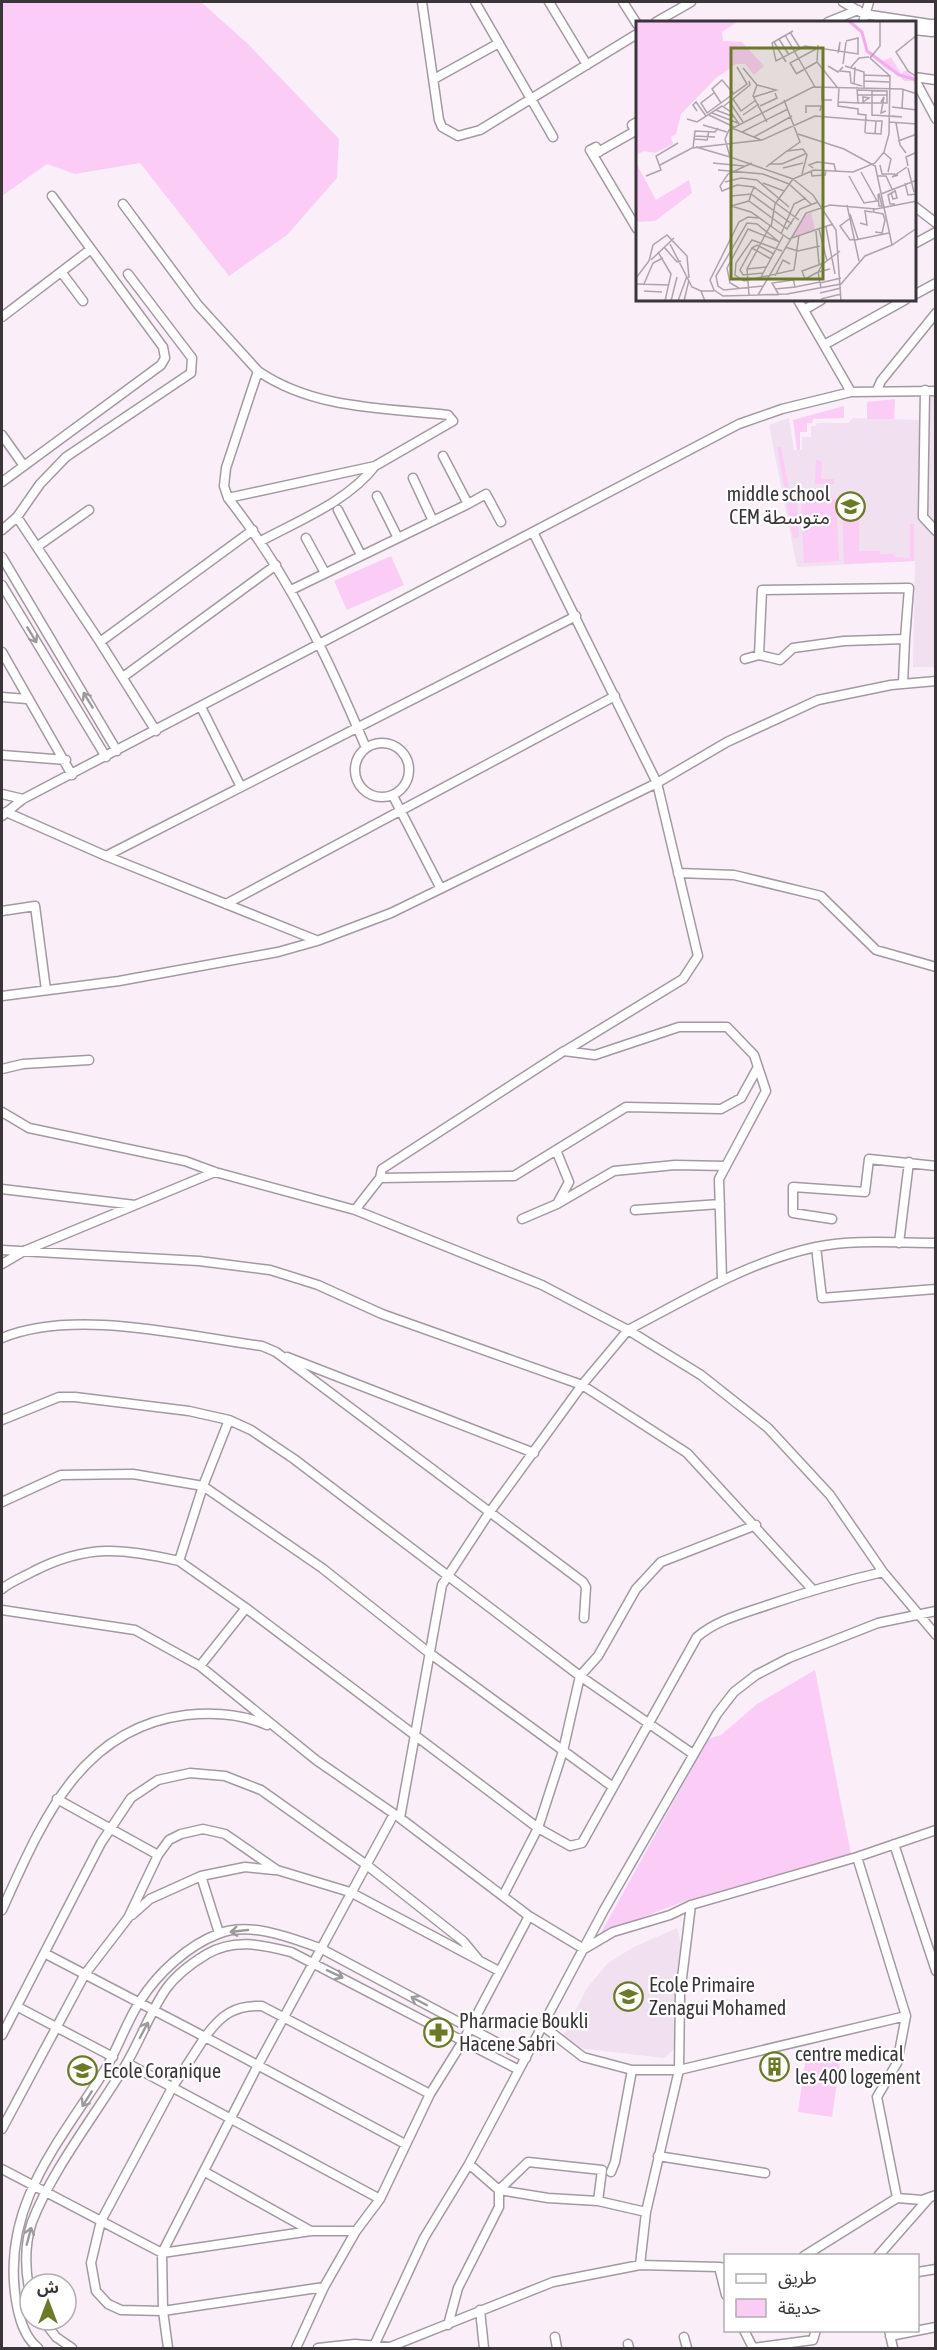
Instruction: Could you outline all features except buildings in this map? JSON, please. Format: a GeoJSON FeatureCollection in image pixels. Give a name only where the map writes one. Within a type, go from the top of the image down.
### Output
{"type":"FeatureCollection","features":[{"type":"Feature","properties":{"kind":"street"},"geometry":{"type":"LineString","coordinates":[[422,2],[442,127],[458,136],[480,130],[636,35]]}},
{"type":"Feature","properties":{"kind":"street"},"geometry":{"type":"LineString","coordinates":[[475,2],[553,137]]}},
{"type":"Feature","properties":{"kind":"street"},"geometry":{"type":"LineString","coordinates":[[549,2],[587,65]]}},
{"type":"Feature","properties":{"kind":"street"},"geometry":{"type":"LineString","coordinates":[[623,2],[636,22]]}},
{"type":"Feature","properties":{"kind":"street"},"geometry":{"type":"LineString","coordinates":[[658,21],[691,2]]}},
{"type":"Feature","properties":{"kind":"street"},"geometry":{"type":"LineString","coordinates":[[843,2],[862,16]]}},
{"type":"Feature","properties":{"kind":"street"},"geometry":{"type":"LineString","coordinates":[[862,16],[869,2]]}},
{"type":"Feature","properties":{"kind":"street"},"geometry":{"type":"LineString","coordinates":[[834,21],[862,16],[891,21]]}},
{"type":"Feature","properties":{"kind":"street"},"geometry":{"type":"LineString","coordinates":[[916,25],[934,24]]}},
{"type":"Feature","properties":{"kind":"street"},"geometry":{"type":"LineString","coordinates":[[434,79],[499,43]]}},
{"type":"Feature","properties":{"kind":"street"},"geometry":{"type":"LineString","coordinates":[[916,77],[936,80]]}},
{"type":"Feature","properties":{"kind":"street"},"geometry":{"type":"LineString","coordinates":[[916,79],[936,118]]}},
{"type":"Feature","properties":{"kind":"street"},"geometry":{"type":"LineString","coordinates":[[636,128],[624,137],[621,132],[605,141],[608,146],[596,153],[636,227]]}},
{"type":"Feature","properties":{"kind":"street"},"geometry":{"type":"LineString","coordinates":[[2,482],[161,365],[165,358],[163,347],[52,196]]}},
{"type":"Feature","properties":{"kind":"street"},"geometry":{"type":"LineString","coordinates":[[123,204],[198,305],[258,371],[302,395],[337,403],[452,417],[450,425],[375,466],[228,498]]}},
{"type":"Feature","properties":{"kind":"street"},"geometry":{"type":"LineString","coordinates":[[916,207],[935,221]]}},
{"type":"Feature","properties":{"kind":"street"},"geometry":{"type":"LineString","coordinates":[[916,243],[936,232]]}},
{"type":"Feature","properties":{"kind":"street"},"geometry":{"type":"LineString","coordinates":[[2,317],[91,249]]}},
{"type":"Feature","properties":{"kind":"street"},"geometry":{"type":"LineString","coordinates":[[62,273],[83,301]]}},
{"type":"Feature","properties":{"kind":"street"},"geometry":{"type":"LineString","coordinates":[[2,530],[17,517],[40,484],[66,457],[191,373],[192,358],[128,274]]}},
{"type":"Feature","properties":{"kind":"street"},"geometry":{"type":"LineString","coordinates":[[916,294],[936,283]]}},
{"type":"Feature","properties":{"kind":"street"},"geometry":{"type":"LineString","coordinates":[[799,302],[851,392]]}},
{"type":"Feature","properties":{"kind":"street"},"geometry":{"type":"LineString","coordinates":[[804,310],[818,302]]}},
{"type":"Feature","properties":{"kind":"street"},"geometry":{"type":"LineString","coordinates":[[824,345],[901,302]]}},
{"type":"Feature","properties":{"kind":"street"},"geometry":{"type":"LineString","coordinates":[[877,390],[936,313]]}},
{"type":"Feature","properties":{"kind":"street"},"geometry":{"type":"LineString","coordinates":[[258,371],[226,468],[224,486],[228,498],[261,541],[322,644],[366,748]]}},
{"type":"Feature","properties":{"kind":"street"},"geometry":{"type":"LineString","coordinates":[[925,390],[922,517],[928,526],[936,531]]}},
{"type":"Feature","properties":{"kind":"street"},"geometry":{"type":"LineString","coordinates":[[316,941],[4,814],[23,799],[739,424],[782,409],[851,392],[936,391]]}},
{"type":"Feature","properties":{"kind":"street"},"geometry":{"type":"LineString","coordinates":[[2,435],[24,466]]}},
{"type":"Feature","properties":{"kind":"street"},"geometry":{"type":"LineString","coordinates":[[442,456],[468,504]]}},
{"type":"Feature","properties":{"kind":"street"},"geometry":{"type":"LineString","coordinates":[[261,541],[332,502],[366,477],[375,466]]}},
{"type":"Feature","properties":{"kind":"street"},"geometry":{"type":"LineString","coordinates":[[413,478],[433,520]]}},
{"type":"Feature","properties":{"kind":"street"},"geometry":{"type":"LineString","coordinates":[[291,590],[486,494],[501,522]]}},
{"type":"Feature","properties":{"kind":"street"},"geometry":{"type":"LineString","coordinates":[[377,496],[398,538]]}},
{"type":"Feature","properties":{"kind":"street"},"geometry":{"type":"LineString","coordinates":[[38,546],[89,510]]}},
{"type":"Feature","properties":{"kind":"street"},"geometry":{"type":"LineString","coordinates":[[338,510],[361,555]]}},
{"type":"Feature","properties":{"kind":"street"},"geometry":{"type":"LineString","coordinates":[[17,517],[38,546],[156,731]]}},
{"type":"Feature","properties":{"kind":"street"},"geometry":{"type":"LineString","coordinates":[[100,642],[253,530]]}},
{"type":"Feature","properties":{"kind":"street"},"geometry":{"type":"LineString","coordinates":[[355,1210],[380,1178],[381,1169],[683,979],[698,956],[657,783],[533,532]]}},
{"type":"Feature","properties":{"kind":"street"},"geometry":{"type":"LineString","coordinates":[[306,538],[326,573]]}},
{"type":"Feature","properties":{"kind":"street"},"geometry":{"type":"LineString","coordinates":[[2,557],[117,751]]}},
{"type":"Feature","properties":{"kind":"street"},"geometry":{"type":"LineString","coordinates":[[123,677],[276,565]]}},
{"type":"Feature","properties":{"kind":"street"},"geometry":{"type":"LineString","coordinates":[[2,585],[106,756]]}},
{"type":"Feature","properties":{"kind":"street"},"geometry":{"type":"LineString","coordinates":[[759,656],[762,590],[909,588],[903,683]]}},
{"type":"Feature","properties":{"kind":"street"},"geometry":{"type":"LineString","coordinates":[[106,856],[576,616]]}},
{"type":"Feature","properties":{"kind":"street"},"geometry":{"type":"LineString","coordinates":[[745,659],[759,656],[780,660],[793,648],[844,641],[905,639]]}},
{"type":"Feature","properties":{"kind":"street"},"geometry":{"type":"LineString","coordinates":[[2,652],[27,699],[66,759],[72,775]]}},
{"type":"Feature","properties":{"kind":"street"},"geometry":{"type":"LineString","coordinates":[[2,996],[119,981],[266,954],[316,941],[391,913],[440,887],[657,783],[727,742],[818,700],[903,683],[936,681]]}},
{"type":"Feature","properties":{"kind":"street"},"geometry":{"type":"LineString","coordinates":[[226,904],[615,696]]}},
{"type":"Feature","properties":{"kind":"street"},"geometry":{"type":"LineString","coordinates":[[2,697],[27,699]]}},
{"type":"Feature","properties":{"kind":"street"},"geometry":{"type":"LineString","coordinates":[[201,707],[241,787]]}},
{"type":"Feature","properties":{"kind":"street"},"geometry":{"type":"LineString","coordinates":[[384,743],[393,745],[406,757],[409,766],[406,783],[393,795],[375,797],[367,793],[357,780],[356,762],[366,748],[384,743]]}},
{"type":"Feature","properties":{"kind":"street"},"geometry":{"type":"LineString","coordinates":[[2,755],[66,759]]}},
{"type":"Feature","properties":{"kind":"street"},"geometry":{"type":"LineString","coordinates":[[2,794],[23,799]]}},
{"type":"Feature","properties":{"kind":"street"},"geometry":{"type":"LineString","coordinates":[[393,795],[440,887]]}},
{"type":"Feature","properties":{"kind":"street"},"geometry":{"type":"LineString","coordinates":[[678,873],[734,875],[821,896],[876,950],[936,967]]}},
{"type":"Feature","properties":{"kind":"street"},"geometry":{"type":"LineString","coordinates":[[2,911],[35,906],[46,990]]}},
{"type":"Feature","properties":{"kind":"street"},"geometry":{"type":"LineString","coordinates":[[564,1052],[595,1055],[679,1027],[727,1027],[754,1055],[766,1091],[719,1179],[722,1280]]}},
{"type":"Feature","properties":{"kind":"street"},"geometry":{"type":"LineString","coordinates":[[2,1070],[22,1065],[89,1060]]}},
{"type":"Feature","properties":{"kind":"street"},"geometry":{"type":"LineString","coordinates":[[380,1178],[514,1176],[626,1107],[721,1109],[741,1098],[758,1067]]}},
{"type":"Feature","properties":{"kind":"street"},"geometry":{"type":"LineString","coordinates":[[2,1112],[29,1128],[186,1161],[215,1172],[355,1210],[542,1285],[628,1330],[700,1375],[768,1428],[830,1495],[884,1572],[936,1635]]}},
{"type":"Feature","properties":{"kind":"street"},"geometry":{"type":"LineString","coordinates":[[556,1150],[569,1182],[557,1204]]}},
{"type":"Feature","properties":{"kind":"street"},"geometry":{"type":"LineString","coordinates":[[832,1219],[793,1213],[793,1187],[865,1192],[869,1159],[936,1166]]}},
{"type":"Feature","properties":{"kind":"street"},"geometry":{"type":"LineString","coordinates":[[899,1243],[909,1162]]}},
{"type":"Feature","properties":{"kind":"street"},"geometry":{"type":"LineString","coordinates":[[522,1219],[557,1204],[614,1171],[675,1165],[726,1166]]}},
{"type":"Feature","properties":{"kind":"street"},"geometry":{"type":"LineString","coordinates":[[2,1264],[24,1251],[215,1172]]}},
{"type":"Feature","properties":{"kind":"street"},"geometry":{"type":"LineString","coordinates":[[2,1189],[137,1205]]}},
{"type":"Feature","properties":{"kind":"street"},"geometry":{"type":"LineString","coordinates":[[635,1210],[720,1204]]}},
{"type":"Feature","properties":{"kind":"street"},"geometry":{"type":"LineString","coordinates":[[168,2349],[163,2311],[162,2253],[206,2172],[230,2119],[320,1948],[397,1816],[415,1735],[428,1652],[442,1585],[489,1513],[582,1385],[628,1330],[722,1280],[758,1264],[816,1247],[838,1243],[936,1243]]}},
{"type":"Feature","properties":{"kind":"street"},"geometry":{"type":"LineString","coordinates":[[816,1247],[822,1298],[936,1289]]}},
{"type":"Feature","properties":{"kind":"street"},"geometry":{"type":"LineString","coordinates":[[2,1250],[200,1261],[270,1270],[318,1285],[382,1314],[582,1385],[687,1453],[756,1525],[813,1590]]}},
{"type":"Feature","properties":{"kind":"street"},"geometry":{"type":"LineString","coordinates":[[2,1338],[24,1329],[93,1324],[262,1346],[534,1453]]}},
{"type":"Feature","properties":{"kind":"street"},"geometry":{"type":"LineString","coordinates":[[276,1352],[583,1582],[586,1587],[584,1618]]}},
{"type":"Feature","properties":{"kind":"street"},"geometry":{"type":"LineString","coordinates":[[2,1420],[59,1397],[189,1411],[229,1420],[271,1442],[580,1676],[649,1721],[693,1754]]}},
{"type":"Feature","properties":{"kind":"street"},"geometry":{"type":"LineString","coordinates":[[179,1561],[203,1486],[229,1420]]}},
{"type":"Feature","properties":{"kind":"street"},"geometry":{"type":"LineString","coordinates":[[2,1502],[61,1475],[133,1474],[203,1486],[322,1568],[428,1652],[613,1787]]}},
{"type":"Feature","properties":{"kind":"street"},"geometry":{"type":"LineString","coordinates":[[503,1896],[538,1828],[563,1751],[580,1676],[598,1656],[636,1589],[661,1562],[756,1525]]}},
{"type":"Feature","properties":{"kind":"street"},"geometry":{"type":"LineString","coordinates":[[2,1589],[60,1558],[94,1551],[132,1550],[179,1561],[246,1608],[538,1828],[570,1846],[577,1846],[582,1843],[697,1637],[710,1625],[813,1590],[884,1572]]}},
{"type":"Feature","properties":{"kind":"street"},"geometry":{"type":"LineString","coordinates":[[200,1666],[246,1608]]}},
{"type":"Feature","properties":{"kind":"street"},"geometry":{"type":"LineString","coordinates":[[2,1610],[135,1630],[200,1666],[316,1760],[397,1816],[529,1916],[584,1949]]}},
{"type":"Feature","properties":{"kind":"street"},"geometry":{"type":"LineString","coordinates":[[374,2347],[424,2238],[469,2163],[584,1949],[693,1754],[734,1692],[756,1675],[789,1658],[878,1623],[936,1611]]}},
{"type":"Feature","properties":{"kind":"street"},"geometry":{"type":"LineString","coordinates":[[2,1910],[57,1799],[78,1772],[100,1750],[141,1726],[170,1717],[202,1713],[254,1720],[278,1730]]}},
{"type":"Feature","properties":{"kind":"street"},"geometry":{"type":"LineString","coordinates":[[2,2035],[109,1829],[131,1798],[158,1780],[190,1773],[225,1776],[261,1790],[368,1866],[463,1941],[480,1962]]}},
{"type":"Feature","properties":{"kind":"street"},"geometry":{"type":"LineString","coordinates":[[57,1799],[158,1855]]}},
{"type":"Feature","properties":{"kind":"street"},"geometry":{"type":"LineString","coordinates":[[129,1918],[158,1855],[169,1840],[182,1834],[203,1829],[225,1834],[277,1870]]}},
{"type":"Feature","properties":{"kind":"street"},"geometry":{"type":"LineString","coordinates":[[584,1949],[613,1932],[670,1916],[691,1905],[857,1857],[936,1830]]}},
{"type":"Feature","properties":{"kind":"street"},"geometry":{"type":"LineString","coordinates":[[894,1844],[936,1971]]}},
{"type":"Feature","properties":{"kind":"street"},"geometry":{"type":"LineString","coordinates":[[857,1857],[906,2016],[897,2063],[877,2097],[897,2198]]}},
{"type":"Feature","properties":{"kind":"street"},"geometry":{"type":"LineString","coordinates":[[2,2129],[85,1974],[129,1918],[150,1899],[201,1875],[245,1868],[277,1870],[350,1893],[499,1971]]}},
{"type":"Feature","properties":{"kind":"street"},"geometry":{"type":"LineString","coordinates":[[201,1875],[219,1933]]}},
{"type":"Feature","properties":{"kind":"street"},"geometry":{"type":"LineString","coordinates":[[640,2265],[646,2212],[679,2070],[682,2042],[680,1994],[691,1905]]}},
{"type":"Feature","properties":{"kind":"street"},"geometry":{"type":"LineString","coordinates":[[296,2349],[324,2287],[356,2231],[380,2199],[430,2094],[463,2041],[529,1916]]}},
{"type":"Feature","properties":{"kind":"street"},"geometry":{"type":"LineString","coordinates":[[38,2349],[31,2342],[19,2316],[12,2277],[18,2224],[32,2185],[113,2057],[140,2002],[160,1975],[182,1955],[219,1933],[248,1930],[285,1936],[320,1948],[526,2058]]}},
{"type":"Feature","properties":{"kind":"street"},"geometry":{"type":"LineString","coordinates":[[26,2272],[26,2247],[32,2223],[46,2192],[127,2063],[166,1989],[184,1970],[209,1953],[235,1944],[256,1943],[291,1952],[519,2070]]}},
{"type":"Feature","properties":{"kind":"street"},"geometry":{"type":"LineString","coordinates":[[45,1954],[156,2010],[405,2144]]}},
{"type":"Feature","properties":{"kind":"street"},"geometry":{"type":"LineString","coordinates":[[324,2287],[163,2311],[121,2310],[108,2304],[96,2291],[91,2263],[101,2221],[172,2088],[205,2037],[216,2023],[234,2008],[262,2006],[430,2094]]}},
{"type":"Feature","properties":{"kind":"street"},"geometry":{"type":"LineString","coordinates":[[18,2007],[113,2057]]}},
{"type":"Feature","properties":{"kind":"street"},"geometry":{"type":"LineString","coordinates":[[543,2026],[583,2057],[632,2070],[679,2070],[906,2016]]}},
{"type":"Feature","properties":{"kind":"street"},"geometry":{"type":"LineString","coordinates":[[127,2063],[380,2199]]}},
{"type":"Feature","properties":{"kind":"street"},"geometry":{"type":"LineString","coordinates":[[611,2172],[632,2070]]}},
{"type":"Feature","properties":{"kind":"street"},"geometry":{"type":"LineString","coordinates":[[658,2156],[765,2173]]}},
{"type":"Feature","properties":{"kind":"street"},"geometry":{"type":"LineString","coordinates":[[448,2325],[458,2288],[499,2207],[499,2190],[528,2162],[602,2170],[598,2201]]}},
{"type":"Feature","properties":{"kind":"street"},"geometry":{"type":"LineString","coordinates":[[469,2163],[499,2190],[548,2198],[598,2201],[646,2212]]}},
{"type":"Feature","properties":{"kind":"street"},"geometry":{"type":"LineString","coordinates":[[2,2169],[162,2253],[311,2231],[356,2231]]}},
{"type":"Feature","properties":{"kind":"street"},"geometry":{"type":"LineString","coordinates":[[206,2172],[311,2231]]}},
{"type":"Feature","properties":{"kind":"street"},"geometry":{"type":"LineString","coordinates":[[807,2254],[897,2198],[922,2199],[933,2196]]}},
{"type":"Feature","properties":{"kind":"street"},"geometry":{"type":"LineString","coordinates":[[880,2254],[933,2196]]}},
{"type":"Feature","properties":{"kind":"street"},"geometry":{"type":"LineString","coordinates":[[318,2349],[355,2343],[374,2347],[390,2347],[553,2282],[640,2265],[722,2268]]}},
{"type":"Feature","properties":{"kind":"street"},"geometry":{"type":"LineString","coordinates":[[919,2272],[936,2269]]}},
{"type":"Feature","properties":{"kind":"street"},"geometry":{"type":"LineString","coordinates":[[480,2310],[484,2349]]}},
{"type":"Feature","properties":{"kind":"street"},"geometry":{"type":"LineString","coordinates":[[919,2329],[936,2327]]}},
{"type":"Feature","properties":{"kind":"street"},"geometry":{"type":"LineString","coordinates":[[52,2332],[72,2349]]}},
{"type":"Feature","properties":{"kind":"street"},"geometry":{"type":"LineString","coordinates":[[744,2332],[752,2348],[813,2340],[816,2332]]}},
{"type":"Feature","properties":{"kind":"street"},"geometry":{"type":"LineString","coordinates":[[889,2333],[893,2349]]}},
{"type":"Feature","properties":{"kind":"street"},"geometry":{"type":"LineString","coordinates":[[555,2337],[557,2349]]}},
{"type":"Feature","properties":{"kind":"street"},"geometry":{"type":"LineString","coordinates":[[684,2337],[687,2349]]}},
{"type":"Feature","properties":{"kind":"shaded area","name":"middle school CEM متوسطة"},"geometry":{"type":"Polygon","coordinates":[[[921,397],[935,397],[935,667],[913,667],[915,561],[797,567],[769,425],[789,418],[794,450],[802,450],[802,437],[811,437],[811,426],[816,426],[817,423],[848,423],[853,418],[920,420],[921,397]]]}},
{"type":"Feature","properties":{"kind":"shaded area","name":"Ecole Primaire Zenagui Mohamed"},"geometry":{"type":"Polygon","coordinates":[[[677,1928],[681,1943],[673,2006],[675,2048],[664,2058],[579,2048],[569,2044],[563,2036],[587,1988],[608,1963],[634,1947],[677,1928]]]}},
{"type":"Feature","properties":{"kind":"green space"},"geometry":{"type":"Polygon","coordinates":[[[2,2],[201,2],[248,44],[339,139],[337,178],[287,235],[229,276],[140,163],[75,174],[47,164],[2,196],[2,2]]]}},
{"type":"Feature","properties":{"kind":"green space"},"geometry":{"type":"Polygon","coordinates":[[[895,399],[894,419],[867,419],[867,402],[895,399]]]}},
{"type":"Feature","properties":{"kind":"green space"},"geometry":{"type":"Polygon","coordinates":[[[844,406],[844,418],[813,419],[812,423],[807,423],[807,432],[800,432],[800,450],[797,450],[793,420],[844,406]]]}},
{"type":"Feature","properties":{"kind":"green space"},"geometry":{"type":"Polygon","coordinates":[[[777,447],[781,447],[791,499],[797,499],[799,537],[793,538],[777,447]]]}},
{"type":"Feature","properties":{"kind":"green space"},"geometry":{"type":"Polygon","coordinates":[[[816,460],[822,461],[821,479],[834,479],[834,484],[815,484],[816,460]]]}},
{"type":"Feature","properties":{"kind":"green space"},"geometry":{"type":"Polygon","coordinates":[[[836,499],[839,561],[804,563],[801,500],[836,499]]]}},
{"type":"Feature","properties":{"kind":"green space"},"geometry":{"type":"Polygon","coordinates":[[[842,505],[859,505],[859,551],[880,551],[880,554],[894,554],[894,557],[910,558],[910,524],[914,524],[914,561],[844,564],[842,505]]]}},
{"type":"Feature","properties":{"kind":"green space"},"geometry":{"type":"Polygon","coordinates":[[[391,556],[404,585],[347,610],[334,581],[391,556]]]}},
{"type":"Feature","properties":{"kind":"green space"},"geometry":{"type":"Polygon","coordinates":[[[815,1670],[851,1854],[688,1900],[601,1933],[708,1739],[721,1735],[757,1704],[815,1670]]]}},
{"type":"Feature","properties":{"kind":"green space"},"geometry":{"type":"Polygon","coordinates":[[[807,2051],[841,2056],[832,2117],[798,2112],[807,2051]]]}},
{"type":"Feature","properties":{"kind":"place","name":"middle school CEM متوسطة"},"geometry":{"type":"Point","coordinates":[851,506]}},
{"type":"Feature","properties":{"kind":"place","name":"Ecole Primaire Zenagui Mohamed"},"geometry":{"type":"Point","coordinates":[628,1997]}},
{"type":"Feature","properties":{"kind":"place","name":"Pharmacie Boukli Hacene Sabri"},"geometry":{"type":"Point","coordinates":[438,2033]}},
{"type":"Feature","properties":{"kind":"place","name":"centre medical les 400 logement"},"geometry":{"type":"Point","coordinates":[774,2066]}},
{"type":"Feature","properties":{"kind":"place","name":"Ecole Coranique"},"geometry":{"type":"Point","coordinates":[82,2071]}}]}
